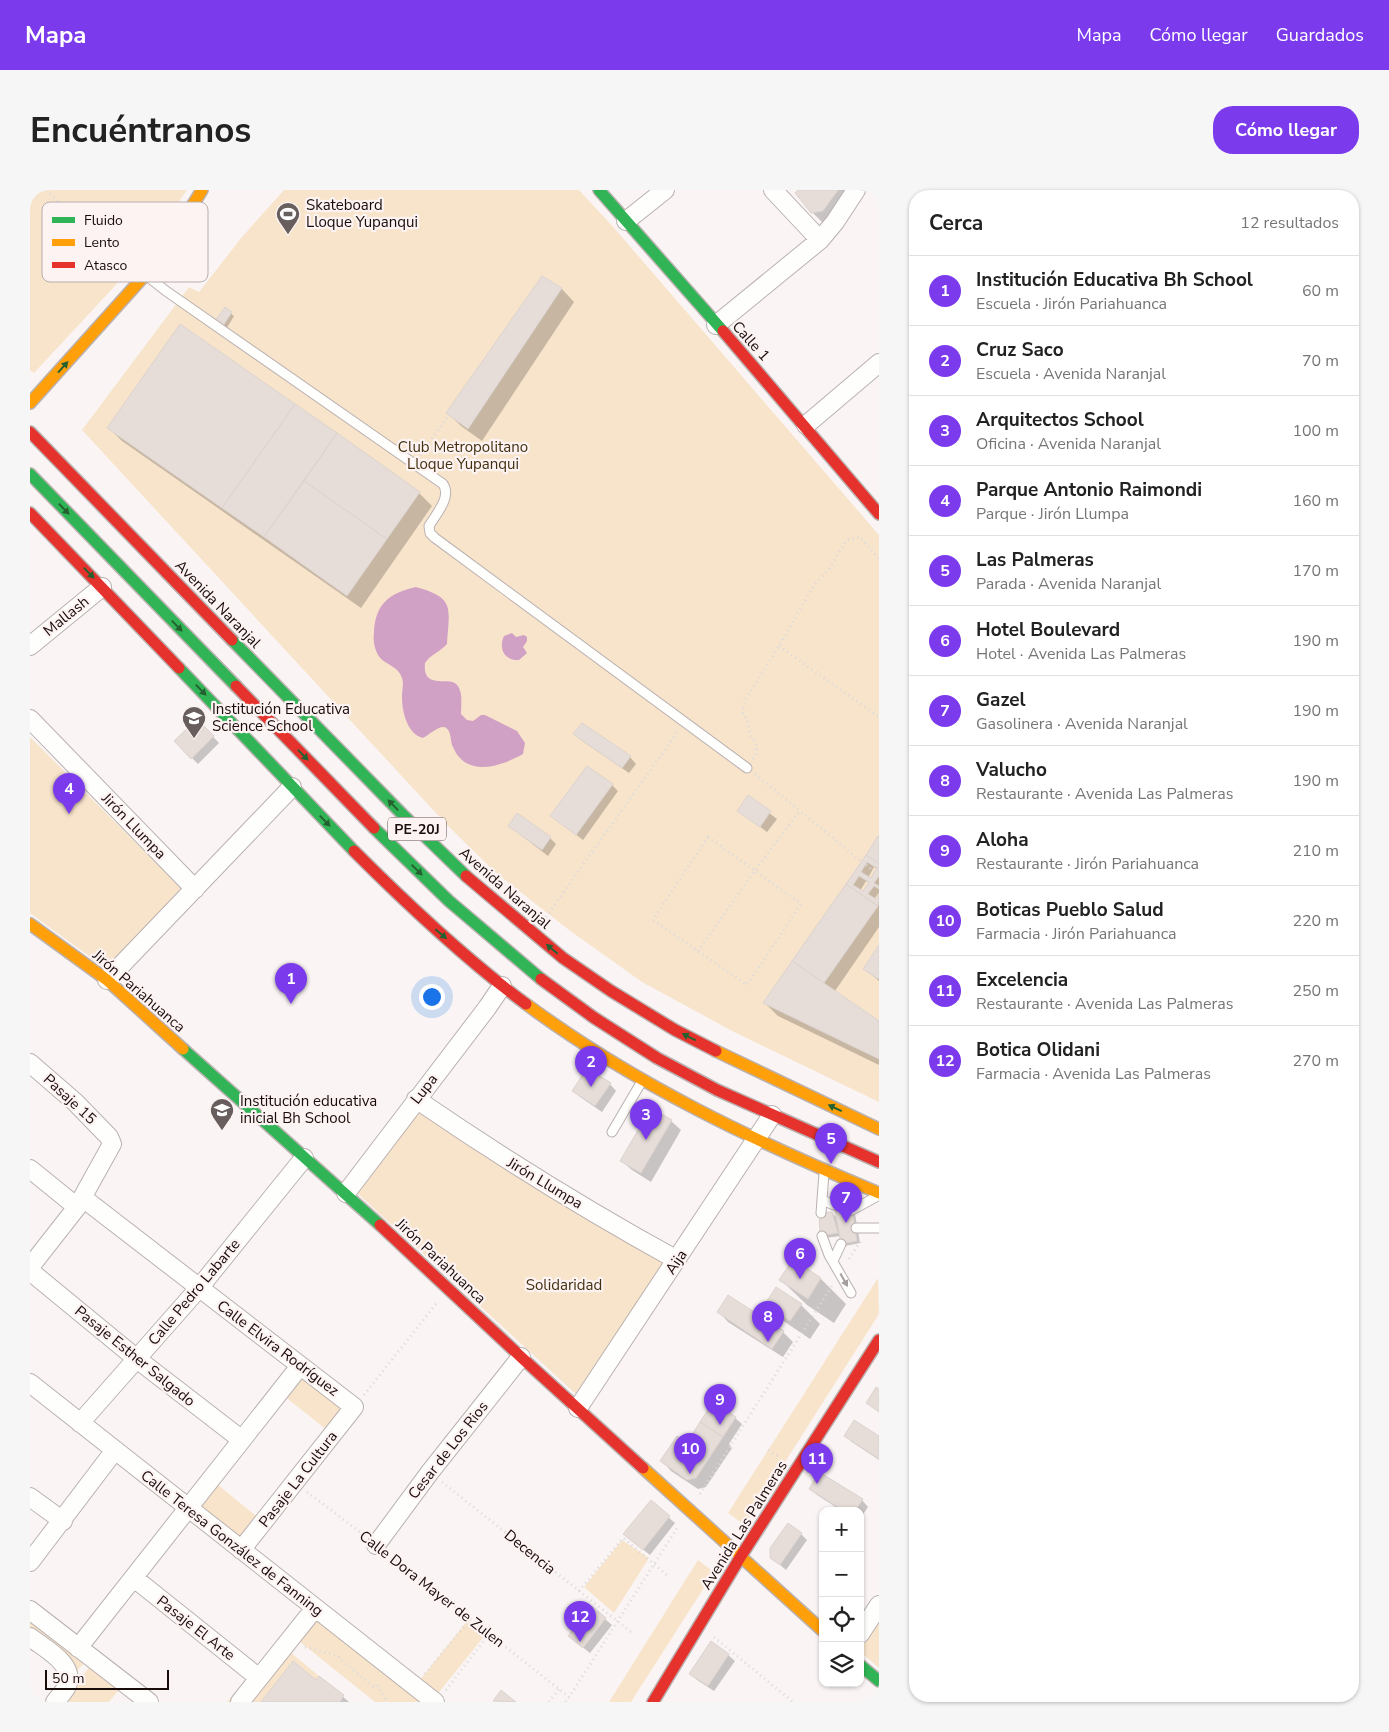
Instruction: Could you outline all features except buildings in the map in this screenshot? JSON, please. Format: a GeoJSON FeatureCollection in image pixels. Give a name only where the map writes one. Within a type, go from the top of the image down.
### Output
{"type":"FeatureCollection","features":[{"type":"Feature","properties":{"kind":"main road"},"geometry":{"type":"LineString","coordinates":[[195,202],[202,190]]}},
{"type":"Feature","properties":{"kind":"main road","name":"Calle 1"},"geometry":{"type":"LineString","coordinates":[[599,190],[806,425],[879,514]]}},
{"type":"Feature","properties":{"kind":"main road"},"geometry":{"type":"LineString","coordinates":[[30,403],[139,282]]}},
{"type":"Feature","properties":{"kind":"main road","name":"Avenida Naranjal"},"geometry":{"type":"LineString","coordinates":[[30,432],[402,814],[469,879],[563,958],[611,991],[675,1030],[879,1129]]}},
{"type":"Feature","properties":{"kind":"main road","name":"PE-20J"},"geometry":{"type":"LineString","coordinates":[[30,474],[374,828],[449,901],[545,983],[593,1017],[666,1062],[717,1090],[879,1162]]}},
{"type":"Feature","properties":{"kind":"main road"},"geometry":{"type":"LineString","coordinates":[[30,513],[359,857],[415,911],[502,986],[577,1040],[642,1081],[702,1114],[879,1194]]}},
{"type":"Feature","properties":{"kind":"main road"},"geometry":{"type":"LineString","coordinates":[[40,539],[65,549]]}},
{"type":"Feature","properties":{"kind":"main road","name":"Jirón Pariahuanca"},"geometry":{"type":"LineString","coordinates":[[30,924],[107,980],[304,1158],[346,1193],[521,1357],[819,1626]]}},
{"type":"Feature","properties":{"kind":"main road","name":"Avenida Las Palmeras"},"geometry":{"type":"LineString","coordinates":[[653,1702],[741,1556],[879,1340]]}},
{"type":"Feature","properties":{"kind":"main road"},"geometry":{"type":"LineString","coordinates":[[864,1668],[879,1681]]}},
{"type":"Feature","properties":{"kind":"street"},"geometry":{"type":"LineString","coordinates":[[626,221],[665,190]]}},
{"type":"Feature","properties":{"kind":"street"},"geometry":{"type":"LineString","coordinates":[[773,190],[820,240]]}},
{"type":"Feature","properties":{"kind":"street"},"geometry":{"type":"LineString","coordinates":[[716,325],[820,240],[835,222],[856,190]]}},
{"type":"Feature","properties":{"kind":"street"},"geometry":{"type":"LineString","coordinates":[[806,425],[879,363]]}},
{"type":"Feature","properties":{"kind":"street","name":"Mallash"},"geometry":{"type":"LineString","coordinates":[[30,646],[102,587]]}},
{"type":"Feature","properties":{"kind":"street","name":"Jirón Llumpa"},"geometry":{"type":"LineString","coordinates":[[30,720],[195,889]]}},
{"type":"Feature","properties":{"kind":"street"},"geometry":{"type":"LineString","coordinates":[[107,980],[292,787]]}},
{"type":"Feature","properties":{"kind":"street","name":"Lupa"},"geometry":{"type":"LineString","coordinates":[[346,1193],[416,1099],[488,1008],[502,986]]}},
{"type":"Feature","properties":{"kind":"street","name":"Pasaje 15"},"geometry":{"type":"LineString","coordinates":[[30,1063],[75,1102],[109,1137],[112,1144],[80,1203]]}},
{"type":"Feature","properties":{"kind":"street","name":"Jirón Llumpa"},"geometry":{"type":"LineString","coordinates":[[416,1099],[478,1142],[548,1186],[677,1260]]}},
{"type":"Feature","properties":{"kind":"street","name":"Aija"},"geometry":{"type":"LineString","coordinates":[[578,1408],[772,1115]]}},
{"type":"Feature","properties":{"kind":"street","name":"Calle Pedro Labarte"},"geometry":{"type":"LineString","coordinates":[[80,1423],[199,1288],[304,1158]]}},
{"type":"Feature","properties":{"kind":"street","name":"Calle Elvira Rodríguez"},"geometry":{"type":"LineString","coordinates":[[30,1169],[199,1288],[354,1407]]}},
{"type":"Feature","properties":{"kind":"street"},"geometry":{"type":"LineString","coordinates":[[30,1269],[80,1203]]}},
{"type":"Feature","properties":{"kind":"street","name":"Pasaje Esther Salgado"},"geometry":{"type":"LineString","coordinates":[[30,1269],[137,1359],[242,1440]]}},
{"type":"Feature","properties":{"kind":"street","name":"Cesar de Los Rios"},"geometry":{"type":"LineString","coordinates":[[376,1545],[430,1472],[521,1357]]}},
{"type":"Feature","properties":{"kind":"street"},"geometry":{"type":"LineString","coordinates":[[78,1648],[300,1366]]}},
{"type":"Feature","properties":{"kind":"street","name":"Calle Teresa González de Fanning"},"geometry":{"type":"LineString","coordinates":[[30,1383],[415,1686],[439,1698]]}},
{"type":"Feature","properties":{"kind":"street","name":"Pasaje La Cultura"},"geometry":{"type":"LineString","coordinates":[[241,1550],[354,1407]]}},
{"type":"Feature","properties":{"kind":"street"},"geometry":{"type":"LineString","coordinates":[[30,1562],[63,1521],[115,1450]]}},
{"type":"Feature","properties":{"kind":"street"},"geometry":{"type":"LineString","coordinates":[[30,1497],[63,1521]]}},
{"type":"Feature","properties":{"kind":"street","name":"Pasaje El Arte"},"geometry":{"type":"LineString","coordinates":[[134,1578],[259,1678]]}},
{"type":"Feature","properties":{"kind":"street"},"geometry":{"type":"LineString","coordinates":[[864,1628],[879,1605]]}},
{"type":"Feature","properties":{"kind":"street"},"geometry":{"type":"LineString","coordinates":[[240,1702],[315,1608]]}},
{"type":"Feature","properties":{"kind":"street"},"geometry":{"type":"LineString","coordinates":[[30,1610],[78,1648],[127,1695],[149,1702]]}},
{"type":"Feature","properties":{"kind":"street"},"geometry":{"type":"LineString","coordinates":[[30,1637],[66,1666],[70,1677],[66,1688],[55,1702]]}},
{"type":"Feature","properties":{"kind":"lane"},"geometry":{"type":"LineString","coordinates":[[150,282],[443,484],[447,489],[447,496],[429,526],[430,533],[435,538],[747,768]]}},
{"type":"Feature","properties":{"kind":"lane"},"geometry":{"type":"LineString","coordinates":[[612,1132],[642,1081]]}},
{"type":"Feature","properties":{"kind":"lane"},"geometry":{"type":"LineString","coordinates":[[821,1213],[824,1170]]}},
{"type":"Feature","properties":{"kind":"lane"},"geometry":{"type":"LineString","coordinates":[[852,1210],[879,1194]]}},
{"type":"Feature","properties":{"kind":"lane"},"geometry":{"type":"LineString","coordinates":[[822,1200],[834,1205]]}},
{"type":"Feature","properties":{"kind":"lane"},"geometry":{"type":"LineString","coordinates":[[856,1228],[879,1228]]}},
{"type":"Feature","properties":{"kind":"lane"},"geometry":{"type":"LineString","coordinates":[[822,1236],[833,1261],[851,1293]]}},
{"type":"Feature","properties":{"kind":"lane"},"geometry":{"type":"LineString","coordinates":[[833,1261],[841,1244]]}},
{"type":"Feature","properties":{"kind":"path"},"geometry":{"type":"LineString","coordinates":[[46,190],[59,202]]}},
{"type":"Feature","properties":{"kind":"path"},"geometry":{"type":"LineString","coordinates":[[414,463],[449,415]]}},
{"type":"Feature","properties":{"kind":"path"},"geometry":{"type":"LineString","coordinates":[[862,862],[747,768],[756,755],[757,746],[750,734],[747,720],[742,712],[746,699],[814,585],[829,569],[847,540],[860,537],[879,559]]}},
{"type":"Feature","properties":{"kind":"path"},"geometry":{"type":"LineString","coordinates":[[779,646],[879,717]]}},
{"type":"Feature","properties":{"kind":"path"},"geometry":{"type":"LineString","coordinates":[[542,922],[685,722]]}},
{"type":"Feature","properties":{"kind":"path"},"geometry":{"type":"LineString","coordinates":[[698,952],[754,872],[800,811]]}},
{"type":"Feature","properties":{"kind":"path"},"geometry":{"type":"LineString","coordinates":[[708,838],[801,904],[747,985],[698,952],[653,920],[708,838]]}},
{"type":"Feature","properties":{"kind":"path"},"geometry":{"type":"LineString","coordinates":[[866,865],[875,872]]}},
{"type":"Feature","properties":{"kind":"path"},"geometry":{"type":"LineString","coordinates":[[848,1261],[866,1233]]}},
{"type":"Feature","properties":{"kind":"path"},"geometry":{"type":"LineString","coordinates":[[699,1496],[838,1277]]}},
{"type":"Feature","properties":{"kind":"path"},"geometry":{"type":"LineString","coordinates":[[354,1407],[448,1289]]}},
{"type":"Feature","properties":{"kind":"path"},"geometry":{"type":"LineString","coordinates":[[768,1450],[783,1460]]}},
{"type":"Feature","properties":{"kind":"path","name":"Decencia"},"geometry":{"type":"LineString","coordinates":[[430,1472],[631,1632]]}},
{"type":"Feature","properties":{"kind":"path","name":"Calle Dora Mayer de Zulen"},"geometry":{"type":"LineString","coordinates":[[295,1482],[570,1697]]}},
{"type":"Feature","properties":{"kind":"path"},"geometry":{"type":"LineString","coordinates":[[566,1702],[679,1524]]}},
{"type":"Feature","properties":{"kind":"path"},"geometry":{"type":"LineString","coordinates":[[579,1591],[623,1538],[667,1575]]}},
{"type":"Feature","properties":{"kind":"path"},"geometry":{"type":"LineString","coordinates":[[415,1686],[470,1619]]}},
{"type":"Feature","properties":{"kind":"path"},"geometry":{"type":"LineString","coordinates":[[439,1698],[489,1634]]}},
{"type":"Feature","properties":{"kind":"path"},"geometry":{"type":"LineString","coordinates":[[711,1635],[792,1702]]}},
{"type":"Feature","properties":{"kind":"path"},"geometry":{"type":"LineString","coordinates":[[288,1642],[338,1656],[373,1686],[377,1685],[387,1702]]}},
{"type":"Feature","properties":{"kind":"path"},"geometry":{"type":"LineString","coordinates":[[549,1702],[560,1689]]}},
{"type":"Feature","properties":{"kind":"green space"},"geometry":{"type":"Polygon","coordinates":[[[30,190],[187,190],[179,202],[42,202],[42,282],[119,282],[34,373],[30,370],[30,190]]]}},
{"type":"Feature","properties":{"kind":"green space","name":"Club Metropolitano Lloque Yupanqui"},"geometry":{"type":"Polygon","coordinates":[[[284,190],[579,190],[615,229],[879,535],[879,1102],[734,1032],[642,982],[569,930],[495,872],[447,825],[82,430],[189,287],[199,292],[242,237],[284,190]]]}},
{"type":"Feature","properties":{"kind":"green space"},"geometry":{"type":"Polygon","coordinates":[[[30,737],[185,892],[108,970],[30,913],[30,737]]]}},
{"type":"Feature","properties":{"kind":"green space","name":"Solidaridad"},"geometry":{"type":"Polygon","coordinates":[[[420,1108],[665,1262],[578,1396],[356,1192],[420,1108]]]}},
{"type":"Feature","properties":{"kind":"green space"},"geometry":{"type":"Polygon","coordinates":[[[878,1278],[879,1314],[745,1525],[728,1513],[878,1278]]]}},
{"type":"Feature","properties":{"kind":"green space"},"geometry":{"type":"Polygon","coordinates":[[[301,1374],[345,1408],[327,1430],[284,1396],[301,1374]]]}},
{"type":"Feature","properties":{"kind":"green space"},"geometry":{"type":"Polygon","coordinates":[[[212,1480],[261,1520],[241,1544],[193,1505],[212,1480]]]}},
{"type":"Feature","properties":{"kind":"green space"},"geometry":{"type":"Polygon","coordinates":[[[622,1540],[649,1558],[614,1613],[584,1587],[622,1540]]]}},
{"type":"Feature","properties":{"kind":"green space"},"geometry":{"type":"Polygon","coordinates":[[[698,1560],[714,1572],[631,1702],[609,1702],[698,1560]]]}},
{"type":"Feature","properties":{"kind":"green space"},"geometry":{"type":"Polygon","coordinates":[[[309,1608],[411,1691],[468,1620],[486,1634],[431,1702],[375,1702],[289,1633],[309,1608]]]}},
{"type":"Feature","properties":{"kind":"green space"},"geometry":{"type":"Polygon","coordinates":[[[30,1610],[91,1657],[70,1677],[30,1637],[30,1610]]]}},
{"type":"Feature","properties":{"kind":"green space"},"geometry":{"type":"Polygon","coordinates":[[[879,1621],[879,1668],[864,1655],[864,1644],[879,1621]]]}},
{"type":"Feature","properties":{"kind":"green space"},"geometry":{"type":"Polygon","coordinates":[[[284,1647],[319,1676],[316,1680],[293,1662],[261,1702],[227,1702],[252,1672],[284,1647]]]}},
{"type":"Feature","properties":{"kind":"green space"},"geometry":{"type":"Polygon","coordinates":[[[92,1664],[122,1686],[109,1702],[61,1702],[92,1664]]]}},
{"type":"Feature","properties":{"kind":"shaded area"},"geometry":{"type":"Polygon","coordinates":[[[416,587],[438,595],[444,600],[449,613],[447,644],[425,663],[425,672],[428,677],[432,680],[449,681],[458,686],[461,696],[461,714],[467,720],[473,721],[481,715],[485,715],[517,731],[525,743],[523,754],[494,766],[475,766],[466,763],[459,757],[453,747],[447,728],[439,728],[423,738],[418,736],[409,727],[403,709],[402,678],[397,670],[378,655],[374,636],[377,614],[385,601],[398,593],[416,587]]]}},
{"type":"Feature","properties":{"kind":"shaded area"},"geometry":{"type":"Polygon","coordinates":[[[512,633],[516,637],[524,635],[527,637],[523,647],[527,653],[519,660],[510,658],[502,650],[504,636],[512,633]]]}},
{"type":"Feature","properties":{"kind":"traffic: fast"},"geometry":{"type":"LineString","coordinates":[[599,190],[723,331]]}},
{"type":"Feature","properties":{"kind":"traffic: fast"},"geometry":{"type":"LineString","coordinates":[[30,474],[236,686]]}},
{"type":"Feature","properties":{"kind":"traffic: fast"},"geometry":{"type":"LineString","coordinates":[[232,640],[402,814],[466,876]]}},
{"type":"Feature","properties":{"kind":"traffic: fast"},"geometry":{"type":"LineString","coordinates":[[179,668],[354,851]]}},
{"type":"Feature","properties":{"kind":"traffic: fast"},"geometry":{"type":"LineString","coordinates":[[374,828],[449,901],[541,979]]}},
{"type":"Feature","properties":{"kind":"traffic: fast"},"geometry":{"type":"LineString","coordinates":[[183,1049],[380,1225]]}},
{"type":"Feature","properties":{"kind":"traffic: fast"},"geometry":{"type":"LineString","coordinates":[[864,1668],[879,1681]]}},
{"type":"Feature","properties":{"kind":"traffic: slow"},"geometry":{"type":"LineString","coordinates":[[195,202],[202,190]]}},
{"type":"Feature","properties":{"kind":"traffic: slow"},"geometry":{"type":"LineString","coordinates":[[30,403],[139,282]]}},
{"type":"Feature","properties":{"kind":"traffic: slow"},"geometry":{"type":"LineString","coordinates":[[30,924],[107,980],[183,1049]]}},
{"type":"Feature","properties":{"kind":"traffic: slow"},"geometry":{"type":"LineString","coordinates":[[526,1004],[567,1033],[653,1086],[742,1132],[879,1193]]}},
{"type":"Feature","properties":{"kind":"traffic: slow"},"geometry":{"type":"LineString","coordinates":[[716,1051],[879,1129]]}},
{"type":"Feature","properties":{"kind":"traffic: slow"},"geometry":{"type":"LineString","coordinates":[[643,1468],[819,1627]]}},
{"type":"Feature","properties":{"kind":"traffic: jam"},"geometry":{"type":"LineString","coordinates":[[723,331],[879,514]]}},
{"type":"Feature","properties":{"kind":"traffic: jam"},"geometry":{"type":"LineString","coordinates":[[30,432],[232,640]]}},
{"type":"Feature","properties":{"kind":"traffic: jam"},"geometry":{"type":"LineString","coordinates":[[30,513],[179,668]]}},
{"type":"Feature","properties":{"kind":"traffic: jam"},"geometry":{"type":"LineString","coordinates":[[236,686],[374,828]]}},
{"type":"Feature","properties":{"kind":"traffic: jam"},"geometry":{"type":"LineString","coordinates":[[354,851],[437,930],[526,1004]]}},
{"type":"Feature","properties":{"kind":"traffic: jam"},"geometry":{"type":"LineString","coordinates":[[466,876],[563,958],[611,991],[675,1030],[716,1051]]}},
{"type":"Feature","properties":{"kind":"traffic: jam"},"geometry":{"type":"LineString","coordinates":[[541,979],[593,1017],[657,1058],[717,1090],[879,1162]]}},
{"type":"Feature","properties":{"kind":"traffic: jam"},"geometry":{"type":"LineString","coordinates":[[380,1225],[643,1468]]}},
{"type":"Feature","properties":{"kind":"traffic: jam"},"geometry":{"type":"LineString","coordinates":[[653,1702],[741,1556],[879,1340]]}},
{"type":"Feature","properties":{"kind":"place","name":"Skateboard Lloque Yupanqui"},"geometry":{"type":"Point","coordinates":[288,235]}},
{"type":"Feature","properties":{"kind":"place","name":"Institución Educativa Science School"},"geometry":{"type":"Point","coordinates":[194,739]}},
{"type":"Feature","properties":{"kind":"place","name":"Parque Antonio Raimondi"},"geometry":{"type":"Point","coordinates":[69,814]}},
{"type":"Feature","properties":{"kind":"place","name":"Institución Educativa Bh School"},"geometry":{"type":"Point","coordinates":[291,1004]}},
{"type":"Feature","properties":{"kind":"place","name":"Cruz Saco"},"geometry":{"type":"Point","coordinates":[591,1087]}},
{"type":"Feature","properties":{"kind":"place","name":"Institución educativa inicial Bh School"},"geometry":{"type":"Point","coordinates":[222,1131]}},
{"type":"Feature","properties":{"kind":"place","name":"Arquitectos School"},"geometry":{"type":"Point","coordinates":[646,1140]}},
{"type":"Feature","properties":{"kind":"place","name":"Las Palmeras"},"geometry":{"type":"Point","coordinates":[831,1164]}},
{"type":"Feature","properties":{"kind":"place","name":"Gazel"},"geometry":{"type":"Point","coordinates":[846,1223]}},
{"type":"Feature","properties":{"kind":"place","name":"Hotel Boulevard"},"geometry":{"type":"Point","coordinates":[800,1279]}},
{"type":"Feature","properties":{"kind":"place","name":"Valucho"},"geometry":{"type":"Point","coordinates":[768,1342]}},
{"type":"Feature","properties":{"kind":"place","name":"Aloha"},"geometry":{"type":"Point","coordinates":[720,1425]}},
{"type":"Feature","properties":{"kind":"place","name":"Boticas Pueblo Salud"},"geometry":{"type":"Point","coordinates":[690,1474]}},
{"type":"Feature","properties":{"kind":"place","name":"Excelencia"},"geometry":{"type":"Point","coordinates":[817,1484]}},
{"type":"Feature","properties":{"kind":"place","name":"Botica Olidani"},"geometry":{"type":"Point","coordinates":[580,1642]}}]}
